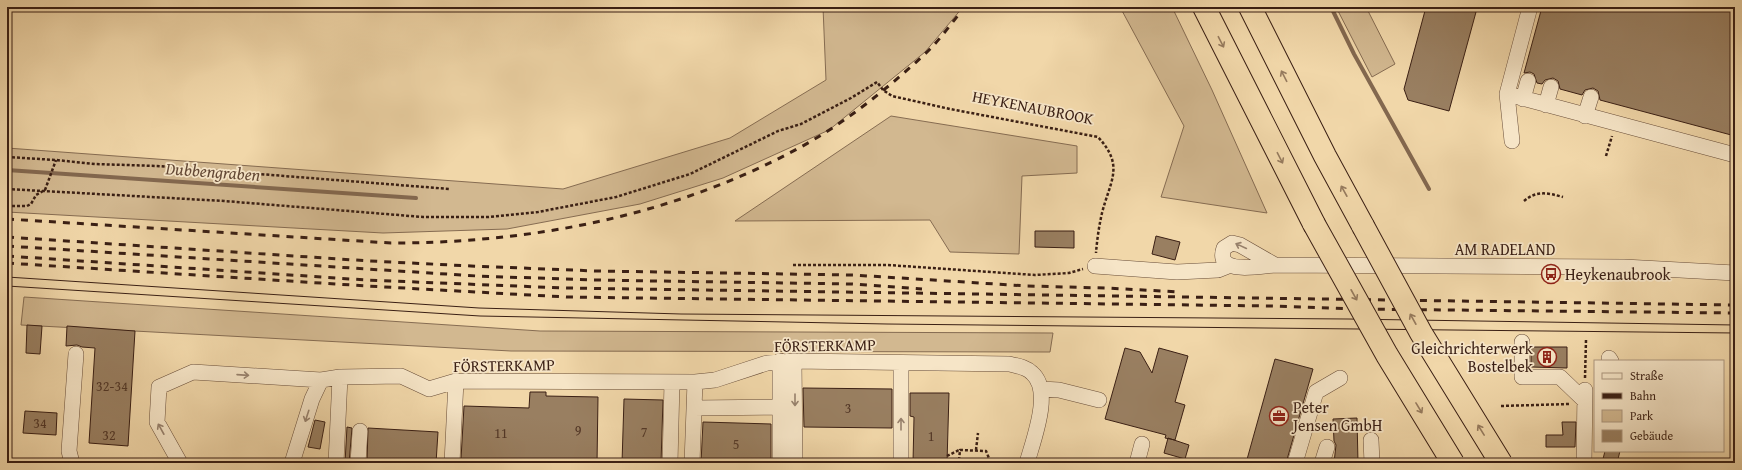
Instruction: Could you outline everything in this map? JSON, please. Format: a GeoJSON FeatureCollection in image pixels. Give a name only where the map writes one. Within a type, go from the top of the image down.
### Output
{"type":"FeatureCollection","features":[{"type":"Feature","properties":{"kind":"highway"},"geometry":{"type":"LineString","coordinates":[[1204,7],[1314,224],[1387,356],[1453,463]]}},
{"type":"Feature","properties":{"kind":"highway"},"geometry":{"type":"LineString","coordinates":[[1250,7],[1324,156],[1421,333],[1501,463]]}},
{"type":"Feature","properties":{"kind":"street"},"geometry":{"type":"LineString","coordinates":[[1512,142],[1507,94],[1527,8]]}},
{"type":"Feature","properties":{"kind":"street"},"geometry":{"type":"LineString","coordinates":[[1522,99],[1528,80]]}},
{"type":"Feature","properties":{"kind":"street"},"geometry":{"type":"LineString","coordinates":[[1546,105],[1551,87]]}},
{"type":"Feature","properties":{"kind":"street"},"geometry":{"type":"LineString","coordinates":[[1507,94],[1735,155]]}},
{"type":"Feature","properties":{"kind":"street"},"geometry":{"type":"LineString","coordinates":[[1586,116],[1591,97]]}},
{"type":"Feature","properties":{"kind":"street","name":"AM RADELAND"},"geometry":{"type":"LineString","coordinates":[[1275,265],[1232,243],[1224,248],[1222,253],[1224,262],[1228,266],[1244,267],[1275,265],[1624,267],[1735,273]]}},
{"type":"Feature","properties":{"kind":"street"},"geometry":{"type":"LineString","coordinates":[[1095,266],[1177,272],[1218,270],[1228,266]]}},
{"type":"Feature","properties":{"kind":"street"},"geometry":{"type":"LineString","coordinates":[[1522,342],[1522,377],[1560,377],[1585,399],[1584,463]]}},
{"type":"Feature","properties":{"kind":"street"},"geometry":{"type":"LineString","coordinates":[[72,463],[69,451],[76,354]]}},
{"type":"Feature","properties":{"kind":"street"},"geometry":{"type":"LineString","coordinates":[[780,463],[780,408],[787,361]]}},
{"type":"Feature","properties":{"kind":"street"},"geometry":{"type":"LineString","coordinates":[[787,361],[795,463]]}},
{"type":"Feature","properties":{"kind":"street","name":"FÖRSTERKAMP"},"geometry":{"type":"LineString","coordinates":[[340,377],[401,376],[429,388],[456,381],[695,382],[715,380],[768,363],[787,361],[901,362],[1009,364],[1024,367],[1033,374],[1041,388]]}},
{"type":"Feature","properties":{"kind":"street"},"geometry":{"type":"LineString","coordinates":[[901,362],[901,463]]}},
{"type":"Feature","properties":{"kind":"street"},"geometry":{"type":"LineString","coordinates":[[180,463],[157,422],[159,387],[193,372],[322,380],[340,377],[336,463]]}},
{"type":"Feature","properties":{"kind":"street"},"geometry":{"type":"LineString","coordinates":[[1295,463],[1316,392],[1340,378]]}},
{"type":"Feature","properties":{"kind":"street"},"geometry":{"type":"LineString","coordinates":[[292,463],[312,399],[322,380]]}},
{"type":"Feature","properties":{"kind":"street"},"geometry":{"type":"LineString","coordinates":[[452,463],[456,381]]}},
{"type":"Feature","properties":{"kind":"street"},"geometry":{"type":"LineString","coordinates":[[670,463],[672,382]]}},
{"type":"Feature","properties":{"kind":"street"},"geometry":{"type":"LineString","coordinates":[[692,463],[695,382]]}},
{"type":"Feature","properties":{"kind":"street"},"geometry":{"type":"LineString","coordinates":[[1027,463],[1042,404],[1041,388],[1059,390],[1099,400]]}},
{"type":"Feature","properties":{"kind":"street"},"geometry":{"type":"LineString","coordinates":[[694,408],[780,408]]}},
{"type":"Feature","properties":{"kind":"street"},"geometry":{"type":"LineString","coordinates":[[358,463],[360,430]]}},
{"type":"Feature","properties":{"kind":"street"},"geometry":{"type":"LineString","coordinates":[[1371,440],[1372,463]]}},
{"type":"Feature","properties":{"kind":"street"},"geometry":{"type":"LineString","coordinates":[[1137,463],[1142,444]]}},
{"type":"Feature","properties":{"kind":"street"},"geometry":{"type":"LineString","coordinates":[[1322,463],[1327,447]]}},
{"type":"Feature","properties":{"kind":"path","name":"HEYKENAUBROOK"},"geometry":{"type":"LineString","coordinates":[[45,190],[86,194],[224,201],[423,217],[467,218],[510,215],[598,201],[690,174],[778,131],[801,124],[851,98],[877,82],[883,90],[892,96],[950,109],[1098,137],[1110,151],[1114,167],[1110,189],[1102,212],[1095,266]]}},
{"type":"Feature","properties":{"kind":"path"},"geometry":{"type":"LineString","coordinates":[[1606,156],[1610,142]]}},
{"type":"Feature","properties":{"kind":"path"},"geometry":{"type":"LineString","coordinates":[[7,157],[95,164],[157,166],[450,189]]}},
{"type":"Feature","properties":{"kind":"path"},"geometry":{"type":"LineString","coordinates":[[7,206],[29,205],[36,195],[45,190],[55,161]]}},
{"type":"Feature","properties":{"kind":"path"},"geometry":{"type":"LineString","coordinates":[[7,189],[45,190]]}},
{"type":"Feature","properties":{"kind":"path"},"geometry":{"type":"LineString","coordinates":[[1524,200],[1530,195],[1546,192],[1563,197]]}},
{"type":"Feature","properties":{"kind":"path"},"geometry":{"type":"LineString","coordinates":[[793,265],[888,265],[1035,275],[1068,273],[1095,266]]}},
{"type":"Feature","properties":{"kind":"path"},"geometry":{"type":"LineString","coordinates":[[1501,406],[1570,405],[1585,399],[1586,340]]}},
{"type":"Feature","properties":{"kind":"path"},"geometry":{"type":"LineString","coordinates":[[976,450],[978,433]]}},
{"type":"Feature","properties":{"kind":"path"},"geometry":{"type":"LineString","coordinates":[[959,460],[960,450]]}},
{"type":"Feature","properties":{"kind":"path"},"geometry":{"type":"LineString","coordinates":[[947,456],[960,450],[986,451],[991,463]]}},
{"type":"Feature","properties":{"kind":"green space"},"geometry":{"type":"Polygon","coordinates":[[[823,7],[963,7],[925,52],[829,130],[723,178],[640,204],[507,229],[383,233],[7,212],[7,148],[563,189],[730,138],[826,80],[823,7]]]}},
{"type":"Feature","properties":{"kind":"green space"},"geometry":{"type":"Polygon","coordinates":[[[1120,7],[1172,7],[1212,90],[1267,213],[1161,197],[1184,126],[1120,7]]]}},
{"type":"Feature","properties":{"kind":"green space"},"geometry":{"type":"Polygon","coordinates":[[[1336,7],[1366,7],[1395,64],[1372,77],[1336,7]]]}},
{"type":"Feature","properties":{"kind":"green space"},"geometry":{"type":"Polygon","coordinates":[[[891,116],[1077,146],[1077,173],[1022,176],[1019,254],[950,252],[930,220],[735,221],[891,116]]]}},
{"type":"Feature","properties":{"kind":"green space"},"geometry":{"type":"Polygon","coordinates":[[[24,297],[540,331],[1053,333],[1050,352],[511,351],[21,325],[24,297]]]}},
{"type":"Feature","properties":{"kind":"building"},"geometry":{"type":"Polygon","coordinates":[[[1426,7],[1457,7],[1476,12],[1449,111],[1408,100],[1404,89],[1426,7]]]}},
{"type":"Feature","properties":{"kind":"building"},"geometry":{"type":"Polygon","coordinates":[[[1542,7],[1735,7],[1735,136],[1600,100],[1598,91],[1593,88],[1585,90],[1582,95],[1560,89],[1558,81],[1553,78],[1545,80],[1542,84],[1537,83],[1534,74],[1530,72],[1524,73],[1542,7]]]}},
{"type":"Feature","properties":{"kind":"building"},"geometry":{"type":"Polygon","coordinates":[[[1035,231],[1074,231],[1074,248],[1035,247],[1035,231]]]}},
{"type":"Feature","properties":{"kind":"building"},"geometry":{"type":"Polygon","coordinates":[[[1156,236],[1180,242],[1175,260],[1152,254],[1156,236]]]}},
{"type":"Feature","properties":{"kind":"building"},"geometry":{"type":"Polygon","coordinates":[[[27,325],[42,326],[40,354],[26,353],[27,325]]]}},
{"type":"Feature","properties":{"kind":"building"},"geometry":{"type":"Polygon","coordinates":[[[67,326],[135,331],[128,446],[89,443],[95,348],[77,345],[66,346],[67,326]]]}},
{"type":"Feature","properties":{"kind":"building","name":"Gleichrichterwerk Bostelbek"},"geometry":{"type":"Polygon","coordinates":[[[1531,347],[1567,347],[1567,368],[1531,367],[1531,347]]]}},
{"type":"Feature","properties":{"kind":"building"},"geometry":{"type":"Polygon","coordinates":[[[1125,348],[1140,352],[1152,373],[1159,348],[1188,356],[1175,402],[1185,405],[1175,440],[1165,438],[1166,435],[1105,419],[1125,348]]]}},
{"type":"Feature","properties":{"kind":"building","name":"Peter Jensen GmbH"},"geometry":{"type":"Polygon","coordinates":[[[1275,359],[1313,369],[1286,463],[1246,463],[1275,359]]]}},
{"type":"Feature","properties":{"kind":"building"},"geometry":{"type":"Polygon","coordinates":[[[803,388],[892,389],[892,428],[804,427],[803,388]]]}},
{"type":"Feature","properties":{"kind":"building"},"geometry":{"type":"Polygon","coordinates":[[[530,392],[546,392],[546,396],[598,397],[597,463],[461,459],[464,406],[529,408],[530,392]]]}},
{"type":"Feature","properties":{"kind":"building"},"geometry":{"type":"Polygon","coordinates":[[[910,393],[949,393],[947,463],[913,463],[914,417],[910,416],[910,393]]]}},
{"type":"Feature","properties":{"kind":"building"},"geometry":{"type":"Polygon","coordinates":[[[624,399],[663,400],[661,463],[622,463],[624,399]]]}},
{"type":"Feature","properties":{"kind":"building"},"geometry":{"type":"Polygon","coordinates":[[[25,411],[57,413],[56,435],[23,433],[25,411]]]}},
{"type":"Feature","properties":{"kind":"building"},"geometry":{"type":"Polygon","coordinates":[[[1357,418],[1358,463],[1334,463],[1336,445],[1334,441],[1333,419],[1357,418]]]}},
{"type":"Feature","properties":{"kind":"building"},"geometry":{"type":"Polygon","coordinates":[[[315,420],[325,422],[320,449],[308,447],[315,420]]]}},
{"type":"Feature","properties":{"kind":"building"},"geometry":{"type":"Polygon","coordinates":[[[703,422],[771,424],[771,463],[701,463],[703,422]]]}},
{"type":"Feature","properties":{"kind":"building"},"geometry":{"type":"Polygon","coordinates":[[[1562,422],[1576,422],[1575,447],[1546,447],[1546,435],[1563,435],[1562,422]]]}},
{"type":"Feature","properties":{"kind":"building"},"geometry":{"type":"Polygon","coordinates":[[[347,427],[352,428],[349,463],[345,463],[347,427]]]}},
{"type":"Feature","properties":{"kind":"building"},"geometry":{"type":"Polygon","coordinates":[[[368,428],[438,432],[436,463],[367,463],[368,428]]]}},
{"type":"Feature","properties":{"kind":"building"},"geometry":{"type":"Polygon","coordinates":[[[1168,438],[1189,445],[1185,459],[1164,453],[1168,438]]]}},
{"type":"Feature","properties":{"kind":"building"},"geometry":{"type":"Polygon","coordinates":[[[1605,452],[1620,452],[1617,463],[1602,463],[1605,452]]]}},
{"type":"Feature","properties":{"kind":"waterway"},"geometry":{"type":"LineString","coordinates":[[1331,7],[1354,54],[1429,189]]}},
{"type":"Feature","properties":{"kind":"waterway","name":"Dubbengraben"},"geometry":{"type":"LineString","coordinates":[[7,170],[416,198]]}},
{"type":"Feature","properties":{"kind":"tram line"},"geometry":{"type":"LineString","coordinates":[[7,277],[479,308],[681,314],[1348,319],[1735,325]]}},
{"type":"Feature","properties":{"kind":"tram line"},"geometry":{"type":"LineString","coordinates":[[7,286],[480,316],[887,324],[1735,333]]}},
{"type":"Feature","properties":{"kind":"railway"},"geometry":{"type":"LineString","coordinates":[[7,219],[391,243],[444,242],[497,238],[549,231],[601,221],[652,208],[702,192],[751,172],[799,148],[833,128],[881,93],[936,43],[965,7]]}},
{"type":"Feature","properties":{"kind":"railway"},"geometry":{"type":"LineString","coordinates":[[7,237],[370,261],[471,266],[596,271],[853,275],[1027,286],[1180,292]]}},
{"type":"Feature","properties":{"kind":"railway"},"geometry":{"type":"LineString","coordinates":[[7,246],[477,276],[593,280],[852,284],[922,289]]}},
{"type":"Feature","properties":{"kind":"railway"},"geometry":{"type":"LineString","coordinates":[[7,256],[366,280],[565,288],[1735,305]]}},
{"type":"Feature","properties":{"kind":"railway"},"geometry":{"type":"LineString","coordinates":[[7,263],[566,297],[1735,313]]}},
{"type":"Feature","properties":{"kind":"place","name":"Heykenaubrook"},"geometry":{"type":"Point","coordinates":[1551,274]}},
{"type":"Feature","properties":{"kind":"place","name":"Gleichrichterwerk Bostelbek"},"geometry":{"type":"Point","coordinates":[1547,357]}},
{"type":"Feature","properties":{"kind":"place","name":"Peter Jensen GmbH"},"geometry":{"type":"Point","coordinates":[1279,416]}}]}
